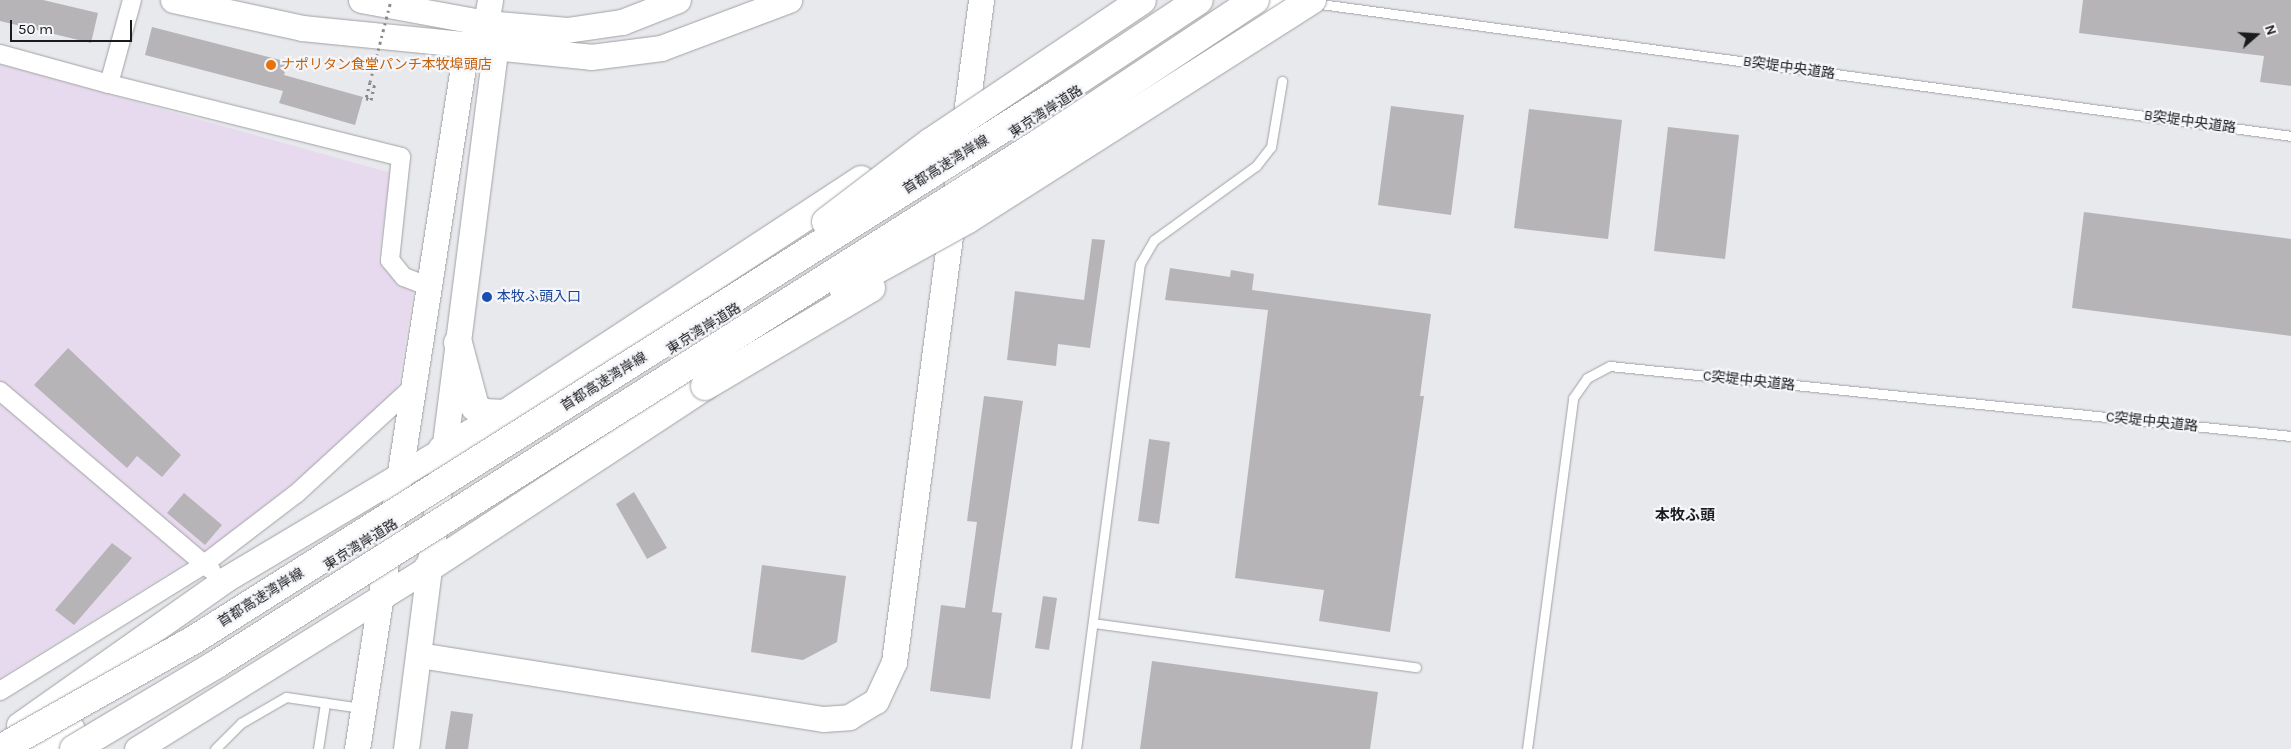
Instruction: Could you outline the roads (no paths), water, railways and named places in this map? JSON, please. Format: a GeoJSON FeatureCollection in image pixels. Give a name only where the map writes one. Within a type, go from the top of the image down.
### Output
{"type":"FeatureCollection","features":[{"type":"Feature","properties":{"kind":"highway"},"geometry":{"type":"LineString","coordinates":[[442,450],[505,414],[861,180],[1115,0]]}},
{"type":"Feature","properties":{"kind":"highway"},"geometry":{"type":"LineString","coordinates":[[676,337],[932,142],[1142,0]]}},
{"type":"Feature","properties":{"kind":"highway"},"geometry":{"type":"LineString","coordinates":[[861,180],[1180,0]]}},
{"type":"Feature","properties":{"kind":"highway","name":"首都高速湾岸線"},"geometry":{"type":"LineString","coordinates":[[0,749],[192,641],[676,337],[1199,0]]}},
{"type":"Feature","properties":{"kind":"highway","name":"東京湾岸道路"},"geometry":{"type":"LineString","coordinates":[[72,742],[1050,109],[1215,0]]}},
{"type":"Feature","properties":{"kind":"highway","name":"東京湾岸道路"},"geometry":{"type":"LineString","coordinates":[[38,749],[72,742],[955,186],[1239,0]]}},
{"type":"Feature","properties":{"kind":"highway"},"geometry":{"type":"LineString","coordinates":[[72,742],[656,387],[1041,142],[1255,0]]}},
{"type":"Feature","properties":{"kind":"highway"},"geometry":{"type":"LineString","coordinates":[[979,228],[1280,0]]}},
{"type":"Feature","properties":{"kind":"highway"},"geometry":{"type":"LineString","coordinates":[[656,387],[968,219],[1312,0]]}},
{"type":"Feature","properties":{"kind":"highway"},"geometry":{"type":"LineString","coordinates":[[428,568],[705,386],[979,228],[1231,72],[1332,0]]}},
{"type":"Feature","properties":{"kind":"highway"},"geometry":{"type":"LineString","coordinates":[[458,343],[475,407],[484,413],[505,414]]}},
{"type":"Feature","properties":{"kind":"street"},"geometry":{"type":"LineString","coordinates":[[109,84],[132,0]]}},
{"type":"Feature","properties":{"kind":"street"},"geometry":{"type":"LineString","coordinates":[[173,0],[274,24],[496,51],[591,57],[644,52],[790,0]]}},
{"type":"Feature","properties":{"kind":"street"},"geometry":{"type":"LineString","coordinates":[[361,0],[488,12],[582,29],[638,18],[678,0]]}},
{"type":"Feature","properties":{"kind":"street"},"geometry":{"type":"LineString","coordinates":[[419,655],[823,719],[849,717],[876,701],[894,662],[981,0]]}},
{"type":"Feature","properties":{"kind":"street"},"geometry":{"type":"LineString","coordinates":[[357,749],[414,386],[432,288],[466,47],[488,12]]}},
{"type":"Feature","properties":{"kind":"street"},"geometry":{"type":"LineString","coordinates":[[406,749],[419,655],[442,450],[458,343],[496,51],[488,12]]}},
{"type":"Feature","properties":{"kind":"street"},"geometry":{"type":"LineString","coordinates":[[0,54],[109,84],[401,157],[390,260],[404,277],[432,288]]}},
{"type":"Feature","properties":{"kind":"street"},"geometry":{"type":"LineString","coordinates":[[0,691],[203,565],[296,494],[414,386]]}},
{"type":"Feature","properties":{"kind":"street"},"geometry":{"type":"LineString","coordinates":[[0,391],[203,565],[226,579]]}},
{"type":"Feature","properties":{"kind":"street"},"geometry":{"type":"LineString","coordinates":[[0,737],[226,579],[442,450]]}},
{"type":"Feature","properties":{"kind":"street"},"geometry":{"type":"LineString","coordinates":[[137,749],[428,568]]}},
{"type":"Feature","properties":{"kind":"street"},"geometry":{"type":"LineString","coordinates":[[324,634],[350,629],[363,634],[374,646]]}},
{"type":"Feature","properties":{"kind":"lane","name":"B突堤中央道路"},"geometry":{"type":"LineString","coordinates":[[1287,0],[2291,136]]}},
{"type":"Feature","properties":{"kind":"lane"},"geometry":{"type":"LineString","coordinates":[[1076,749],[1140,264],[1154,240],[1261,160],[1271,147],[1282,81]]}},
{"type":"Feature","properties":{"kind":"lane","name":"C突堤中央道路"},"geometry":{"type":"LineString","coordinates":[[1527,749],[1573,398],[1587,378],[1610,366],[2291,436]]}},
{"type":"Feature","properties":{"kind":"lane"},"geometry":{"type":"LineString","coordinates":[[1093,623],[1416,667]]}},
{"type":"Feature","properties":{"kind":"lane"},"geometry":{"type":"LineString","coordinates":[[219,747],[276,700],[286,697],[364,709]]}},
{"type":"Feature","properties":{"kind":"lane"},"geometry":{"type":"LineString","coordinates":[[318,749],[326,703]]}},
{"type":"Feature","properties":{"kind":"place","name":"ナポリタン食堂パンチ本牧埠頭店"},"geometry":{"type":"Point","coordinates":[271,65]}},
{"type":"Feature","properties":{"kind":"place","name":"本牧ふ頭入口"},"geometry":{"type":"Point","coordinates":[487,297]}},
{"type":"Feature","properties":{"kind":"district","name":"本牧ふ頭"},"geometry":{"type":"Point","coordinates":[1685,516]}}]}
